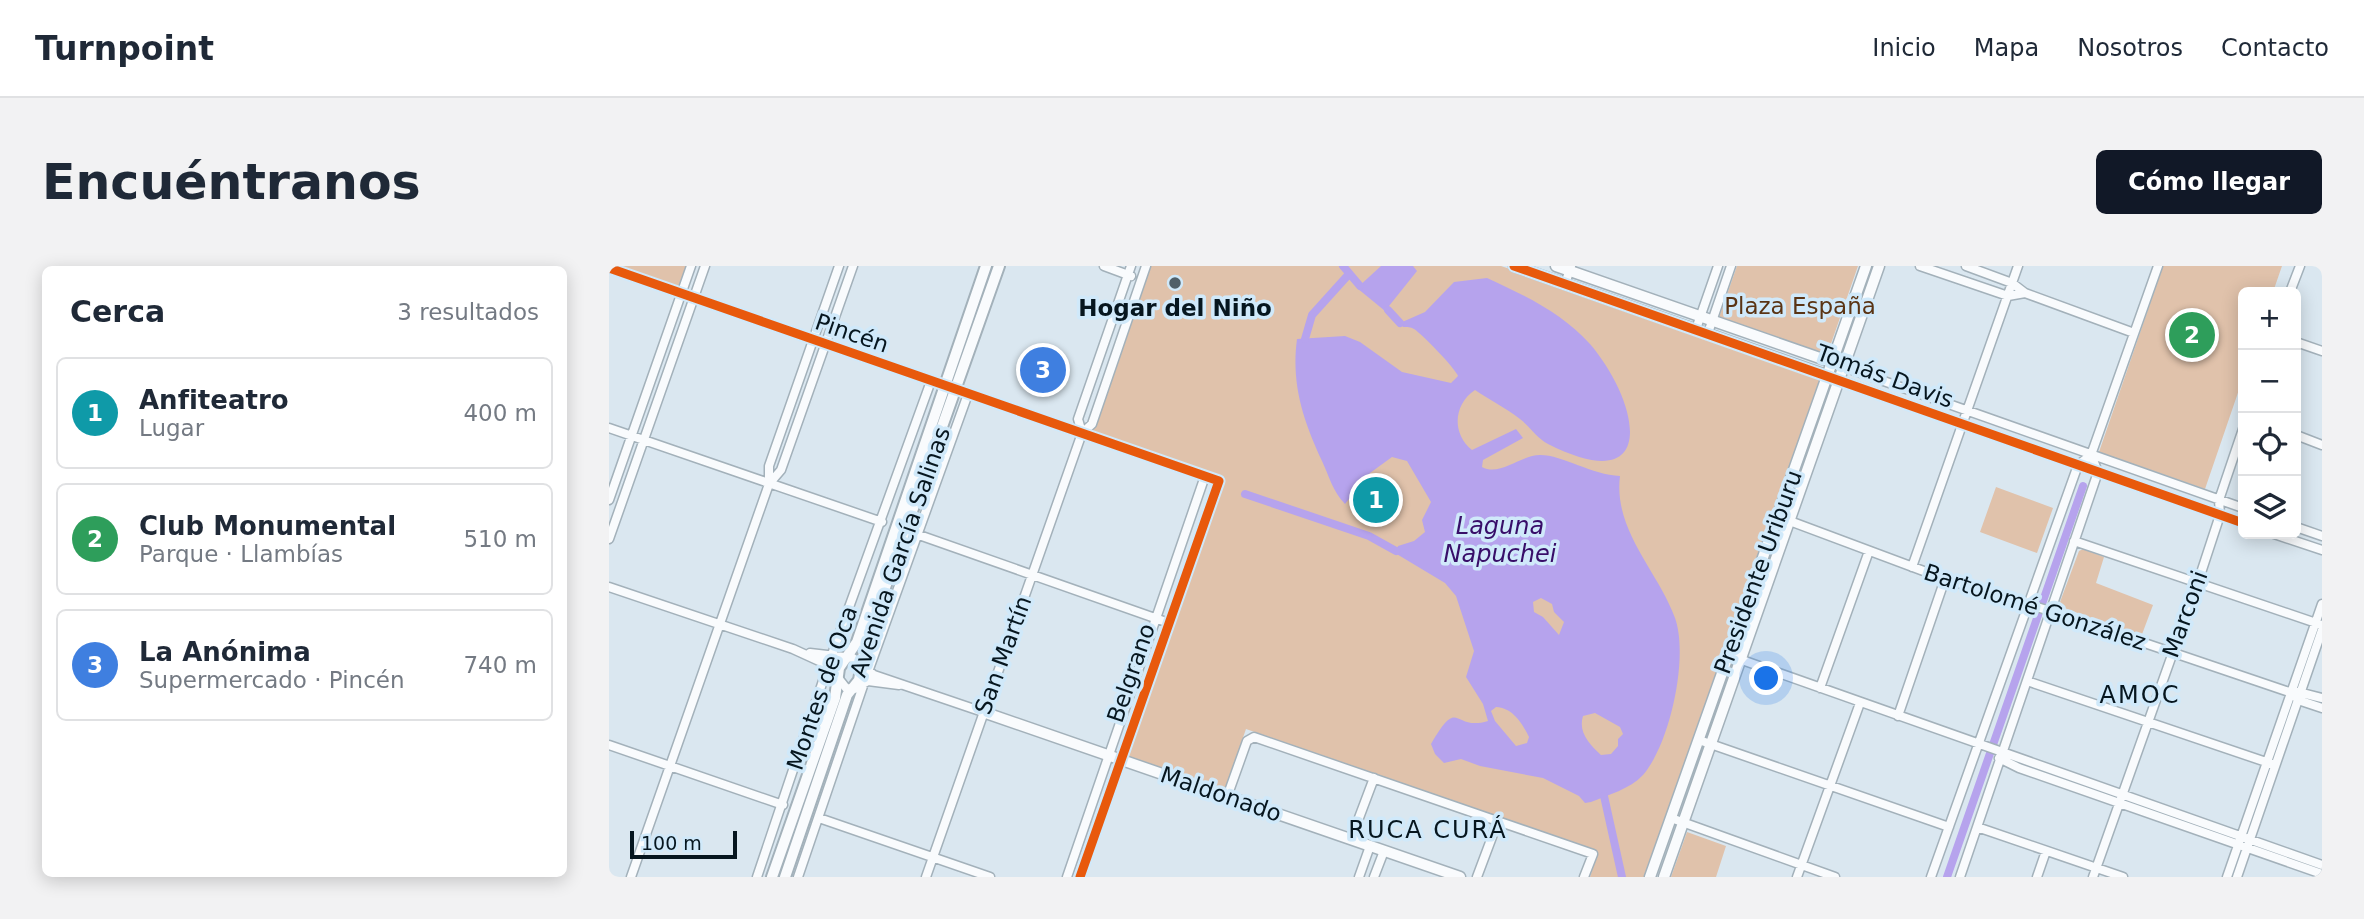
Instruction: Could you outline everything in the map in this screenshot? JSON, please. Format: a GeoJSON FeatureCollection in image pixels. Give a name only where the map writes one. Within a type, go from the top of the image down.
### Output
{"type":"FeatureCollection","features":[{"type":"Feature","properties":{"kind":"main road","name":"Avenida García Salinas"},"geometry":{"type":"LineString","coordinates":[[772,877],[835,698],[839,668],[857,642],[986,266]]}},
{"type":"Feature","properties":{"kind":"main road","name":"Avenida García Salinas"},"geometry":{"type":"LineString","coordinates":[[785,877],[851,689],[865,670],[866,641],[999,266]]}},
{"type":"Feature","properties":{"kind":"street"},"geometry":{"type":"LineString","coordinates":[[609,500],[691,266]]}},
{"type":"Feature","properties":{"kind":"street"},"geometry":{"type":"LineString","coordinates":[[609,539],[705,266]]}},
{"type":"Feature","properties":{"kind":"street"},"geometry":{"type":"LineString","coordinates":[[631,877],[769,484],[769,466],[839,266]]}},
{"type":"Feature","properties":{"kind":"street"},"geometry":{"type":"LineString","coordinates":[[769,484],[781,470],[853,266]]}},
{"type":"Feature","properties":{"kind":"street"},"geometry":{"type":"LineString","coordinates":[[1104,266],[1130,270],[1142,279]]}},
{"type":"Feature","properties":{"kind":"street","name":"San Martín"},"geometry":{"type":"LineString","coordinates":[[926,877],[1082,433],[1092,424],[1146,266]]}},
{"type":"Feature","properties":{"kind":"street","name":"Tomás Davis"},"geometry":{"type":"LineString","coordinates":[[1514,266],[2238,521]]}},
{"type":"Feature","properties":{"kind":"street","name":"Tomás Davis"},"geometry":{"type":"LineString","coordinates":[[1556,266],[1585,271],[1700,316],[2238,506]]}},
{"type":"Feature","properties":{"kind":"street"},"geometry":{"type":"LineString","coordinates":[[1696,329],[1718,266]]}},
{"type":"Feature","properties":{"kind":"street"},"geometry":{"type":"LineString","coordinates":[[1708,333],[1731,266]]}},
{"type":"Feature","properties":{"kind":"street","name":"Presidente Uriburu"},"geometry":{"type":"LineString","coordinates":[[1650,877],[1866,266]]}},
{"type":"Feature","properties":{"kind":"street","name":"Presidente Uriburu"},"geometry":{"type":"LineString","coordinates":[[1664,877],[1879,266]]}},
{"type":"Feature","properties":{"kind":"street"},"geometry":{"type":"LineString","coordinates":[[1920,266],[2008,296],[2025,292]]}},
{"type":"Feature","properties":{"kind":"street"},"geometry":{"type":"LineString","coordinates":[[1966,266],[2012,283],[2025,292],[2134,333]]}},
{"type":"Feature","properties":{"kind":"street"},"geometry":{"type":"LineString","coordinates":[[1912,567],[2018,266]]}},
{"type":"Feature","properties":{"kind":"street"},"geometry":{"type":"LineString","coordinates":[[1931,877],[1982,746],[2078,465],[2091,455],[2158,266]]}},
{"type":"Feature","properties":{"kind":"street"},"geometry":{"type":"LineString","coordinates":[[2292,287],[2300,266]]}},
{"type":"Feature","properties":{"kind":"street","name":"Pincén"},"geometry":{"type":"LineString","coordinates":[[609,268],[1219,481]]}},
{"type":"Feature","properties":{"kind":"street"},"geometry":{"type":"LineString","coordinates":[[1565,284],[1571,268]]}},
{"type":"Feature","properties":{"kind":"street","name":"San Martín"},"geometry":{"type":"LineString","coordinates":[[1082,433],[1079,419],[1130,270]]}},
{"type":"Feature","properties":{"kind":"street"},"geometry":{"type":"LineString","coordinates":[[2301,344],[2322,351]]}},
{"type":"Feature","properties":{"kind":"street","name":"Montes de Oca"},"geometry":{"type":"LineString","coordinates":[[757,877],[830,661],[931,381]]}},
{"type":"Feature","properties":{"kind":"street"},"geometry":{"type":"LineString","coordinates":[[799,877],[864,683],[865,670],[919,535],[968,394]]}},
{"type":"Feature","properties":{"kind":"street"},"geometry":{"type":"LineString","coordinates":[[609,428],[882,522]]}},
{"type":"Feature","properties":{"kind":"street"},"geometry":{"type":"LineString","coordinates":[[2301,437],[2322,445]]}},
{"type":"Feature","properties":{"kind":"street","name":"Marconi"},"geometry":{"type":"LineString","coordinates":[[2094,872],[2198,582],[2220,515],[2219,500],[2238,444]]}},
{"type":"Feature","properties":{"kind":"street"},"geometry":{"type":"LineString","coordinates":[[1960,877],[1999,754],[2027,681],[2047,610],[2098,472],[2091,455]]}},
{"type":"Feature","properties":{"kind":"street","name":"Belgrano"},"geometry":{"type":"LineString","coordinates":[[1067,877],[1205,476]]}},
{"type":"Feature","properties":{"kind":"street","name":"Belgrano"},"geometry":{"type":"LineString","coordinates":[[1080,877],[1219,481]]}},
{"type":"Feature","properties":{"kind":"street","name":"Bartolomé González"},"geometry":{"type":"LineString","coordinates":[[1779,517],[1945,579],[2172,651],[2322,708]]}},
{"type":"Feature","properties":{"kind":"street"},"geometry":{"type":"LineString","coordinates":[[2301,529],[2322,536]]}},
{"type":"Feature","properties":{"kind":"street"},"geometry":{"type":"LineString","coordinates":[[919,535],[1169,623]]}},
{"type":"Feature","properties":{"kind":"street"},"geometry":{"type":"LineString","coordinates":[[2289,539],[2322,550]]}},
{"type":"Feature","properties":{"kind":"street"},"geometry":{"type":"LineString","coordinates":[[2074,541],[2320,626]]}},
{"type":"Feature","properties":{"kind":"street"},"geometry":{"type":"LineString","coordinates":[[1820,688],[1869,551]]}},
{"type":"Feature","properties":{"kind":"street"},"geometry":{"type":"LineString","coordinates":[[1898,716],[1945,579]]}},
{"type":"Feature","properties":{"kind":"street"},"geometry":{"type":"LineString","coordinates":[[609,587],[830,661],[847,657],[856,660],[865,670],[899,685],[983,712]]}},
{"type":"Feature","properties":{"kind":"street"},"geometry":{"type":"LineString","coordinates":[[2295,697],[2302,691],[2320,626],[2322,604]]}},
{"type":"Feature","properties":{"kind":"street"},"geometry":{"type":"LineString","coordinates":[[2227,877],[2244,842],[2320,626]]}},
{"type":"Feature","properties":{"kind":"street"},"geometry":{"type":"LineString","coordinates":[[1728,655],[1982,746],[2119,799],[2244,842],[2322,865]]}},
{"type":"Feature","properties":{"kind":"street"},"geometry":{"type":"LineString","coordinates":[[830,661],[838,678],[844,686],[851,689],[864,683],[899,685]]}},
{"type":"Feature","properties":{"kind":"street"},"geometry":{"type":"LineString","coordinates":[[2027,681],[2271,764]]}},
{"type":"Feature","properties":{"kind":"street"},"geometry":{"type":"LineString","coordinates":[[2302,691],[2322,698]]}},
{"type":"Feature","properties":{"kind":"street"},"geometry":{"type":"LineString","coordinates":[[1797,877],[1860,703]]}},
{"type":"Feature","properties":{"kind":"street","name":"Maldonado"},"geometry":{"type":"LineString","coordinates":[[983,712],[1460,877]]}},
{"type":"Feature","properties":{"kind":"street"},"geometry":{"type":"LineString","coordinates":[[1227,796],[1250,737],[1593,854],[1584,877]]}},
{"type":"Feature","properties":{"kind":"street"},"geometry":{"type":"LineString","coordinates":[[1699,740],[1949,827]]}},
{"type":"Feature","properties":{"kind":"street"},"geometry":{"type":"LineString","coordinates":[[609,745],[783,805]]}},
{"type":"Feature","properties":{"kind":"street"},"geometry":{"type":"LineString","coordinates":[[1351,839],[1374,778]]}},
{"type":"Feature","properties":{"kind":"street"},"geometry":{"type":"LineString","coordinates":[[819,818],[990,877]]}},
{"type":"Feature","properties":{"kind":"street"},"geometry":{"type":"LineString","coordinates":[[1671,818],[1835,877]]}},
{"type":"Feature","properties":{"kind":"street"},"geometry":{"type":"LineString","coordinates":[[1477,877],[1498,821]]}},
{"type":"Feature","properties":{"kind":"street"},"geometry":{"type":"LineString","coordinates":[[1977,827],[2046,851],[2094,872],[2123,877]]}},
{"type":"Feature","properties":{"kind":"street"},"geometry":{"type":"LineString","coordinates":[[2244,842],[2322,874]]}},
{"type":"Feature","properties":{"kind":"street"},"geometry":{"type":"LineString","coordinates":[[2237,877],[2244,842]]}},
{"type":"Feature","properties":{"kind":"street"},"geometry":{"type":"LineString","coordinates":[[1359,877],[1370,846]]}},
{"type":"Feature","properties":{"kind":"street"},"geometry":{"type":"LineString","coordinates":[[1374,877],[1384,851]]}},
{"type":"Feature","properties":{"kind":"street"},"geometry":{"type":"LineString","coordinates":[[2038,877],[2046,851]]}},
{"type":"Feature","properties":{"kind":"green space"},"geometry":{"type":"Polygon","coordinates":[[[617,266],[689,266],[681,288],[617,266]]]}},
{"type":"Feature","properties":{"kind":"green space"},"geometry":{"type":"Polygon","coordinates":[[[1149,266],[1501,266],[1823,377],[1644,877],[1590,877],[1598,852],[1246,729],[1224,792],[1125,757],[1222,480],[1092,434],[1149,266]]]}},
{"type":"Feature","properties":{"kind":"green space","name":"Plaza España"},"geometry":{"type":"Polygon","coordinates":[[[1737,266],[1858,266],[1826,358],[1718,320],[1737,266]]]}},
{"type":"Feature","properties":{"kind":"green space"},"geometry":{"type":"Polygon","coordinates":[[[2163,266],[2282,266],[2275,287],[2238,287],[2238,393],[2205,489],[2099,452],[2163,266]]]}},
{"type":"Feature","properties":{"kind":"green space"},"geometry":{"type":"Polygon","coordinates":[[[1996,487],[2053,508],[2037,553],[1980,532],[1996,487]]]}},
{"type":"Feature","properties":{"kind":"green space"},"geometry":{"type":"Polygon","coordinates":[[[2083,549],[2104,557],[2096,583],[2153,605],[2141,637],[2062,607],[2060,602],[2079,551],[2083,549]]]}},
{"type":"Feature","properties":{"kind":"green space"},"geometry":{"type":"Polygon","coordinates":[[[1687,832],[1726,846],[1716,877],[1671,877],[1687,832]]]}},
{"type":"Feature","properties":{"kind":"water"},"geometry":{"type":"Polygon","coordinates":[[[1381,266],[1413,266],[1417,271],[1385,311],[1357,288],[1381,266]]]}},
{"type":"Feature","properties":{"kind":"water","name":"Laguna Napuchei"},"geometry":{"type":"Polygon","coordinates":[[[1487,278],[1528,298],[1567,323],[1590,344],[1607,367],[1620,392],[1628,416],[1630,437],[1624,452],[1609,460],[1584,458],[1548,444],[1515,415],[1475,390],[1463,403],[1458,419],[1461,435],[1472,450],[1516,429],[1523,438],[1483,460],[1482,467],[1503,468],[1525,458],[1540,455],[1620,476],[1623,514],[1675,618],[1679,635],[1678,677],[1669,722],[1653,761],[1632,784],[1591,802],[1585,803],[1579,796],[1543,778],[1480,766],[1461,759],[1444,763],[1435,754],[1431,744],[1447,721],[1457,718],[1476,723],[1488,721],[1483,704],[1466,677],[1474,651],[1456,596],[1445,583],[1395,553],[1398,546],[1414,541],[1425,532],[1422,520],[1431,502],[1407,461],[1392,457],[1370,473],[1345,504],[1332,484],[1309,431],[1300,402],[1296,371],[1297,339],[1345,336],[1360,342],[1402,372],[1451,383],[1458,376],[1451,366],[1418,332],[1403,327],[1400,323],[1425,312],[1454,282],[1487,278]],[[1541,598],[1533,602],[1534,612],[1543,617],[1559,635],[1564,622],[1554,612],[1552,604],[1541,598]],[[1496,707],[1491,711],[1495,721],[1516,746],[1527,743],[1529,737],[1512,713],[1496,707]],[[1595,713],[1583,716],[1583,732],[1589,742],[1601,755],[1611,754],[1623,734],[1620,727],[1595,713]]]}},
{"type":"Feature","properties":{"kind":"waterway"},"geometry":{"type":"LineString","coordinates":[[1343,266],[1360,286]]}},
{"type":"Feature","properties":{"kind":"waterway"},"geometry":{"type":"LineString","coordinates":[[1305,339],[1312,315],[1349,274]]}},
{"type":"Feature","properties":{"kind":"waterway"},"geometry":{"type":"LineString","coordinates":[[1388,310],[1400,323]]}},
{"type":"Feature","properties":{"kind":"waterway"},"geometry":{"type":"LineString","coordinates":[[1947,877],[2083,486]]}},
{"type":"Feature","properties":{"kind":"waterway"},"geometry":{"type":"LineString","coordinates":[[1245,494],[1369,536],[1396,551]]}},
{"type":"Feature","properties":{"kind":"waterway"},"geometry":{"type":"LineString","coordinates":[[1604,796],[1622,877]]}},
{"type":"Feature","properties":{"kind":"cycle path"},"geometry":{"type":"LineString","coordinates":[[1514,266],[2238,521]]}},
{"type":"Feature","properties":{"kind":"cycle path"},"geometry":{"type":"LineString","coordinates":[[609,268],[1219,481],[1080,877]]}},
{"type":"Feature","properties":{"kind":"place","name":"Hogar del Niño"},"geometry":{"type":"Point","coordinates":[1175,283]}},
{"type":"Feature","properties":{"kind":"place","name":"Club Monumental"},"geometry":{"type":"Point","coordinates":[2192,335]}},
{"type":"Feature","properties":{"kind":"place","name":"La Anónima"},"geometry":{"type":"Point","coordinates":[1043,370]}},
{"type":"Feature","properties":{"kind":"place","name":"Anfiteatro"},"geometry":{"type":"Point","coordinates":[1376,500]}},
{"type":"Feature","properties":{"kind":"district","name":"AMOC"},"geometry":{"type":"Point","coordinates":[2140,695]}},
{"type":"Feature","properties":{"kind":"district","name":"RUCA CURÁ"},"geometry":{"type":"Point","coordinates":[1428,830]}}]}
